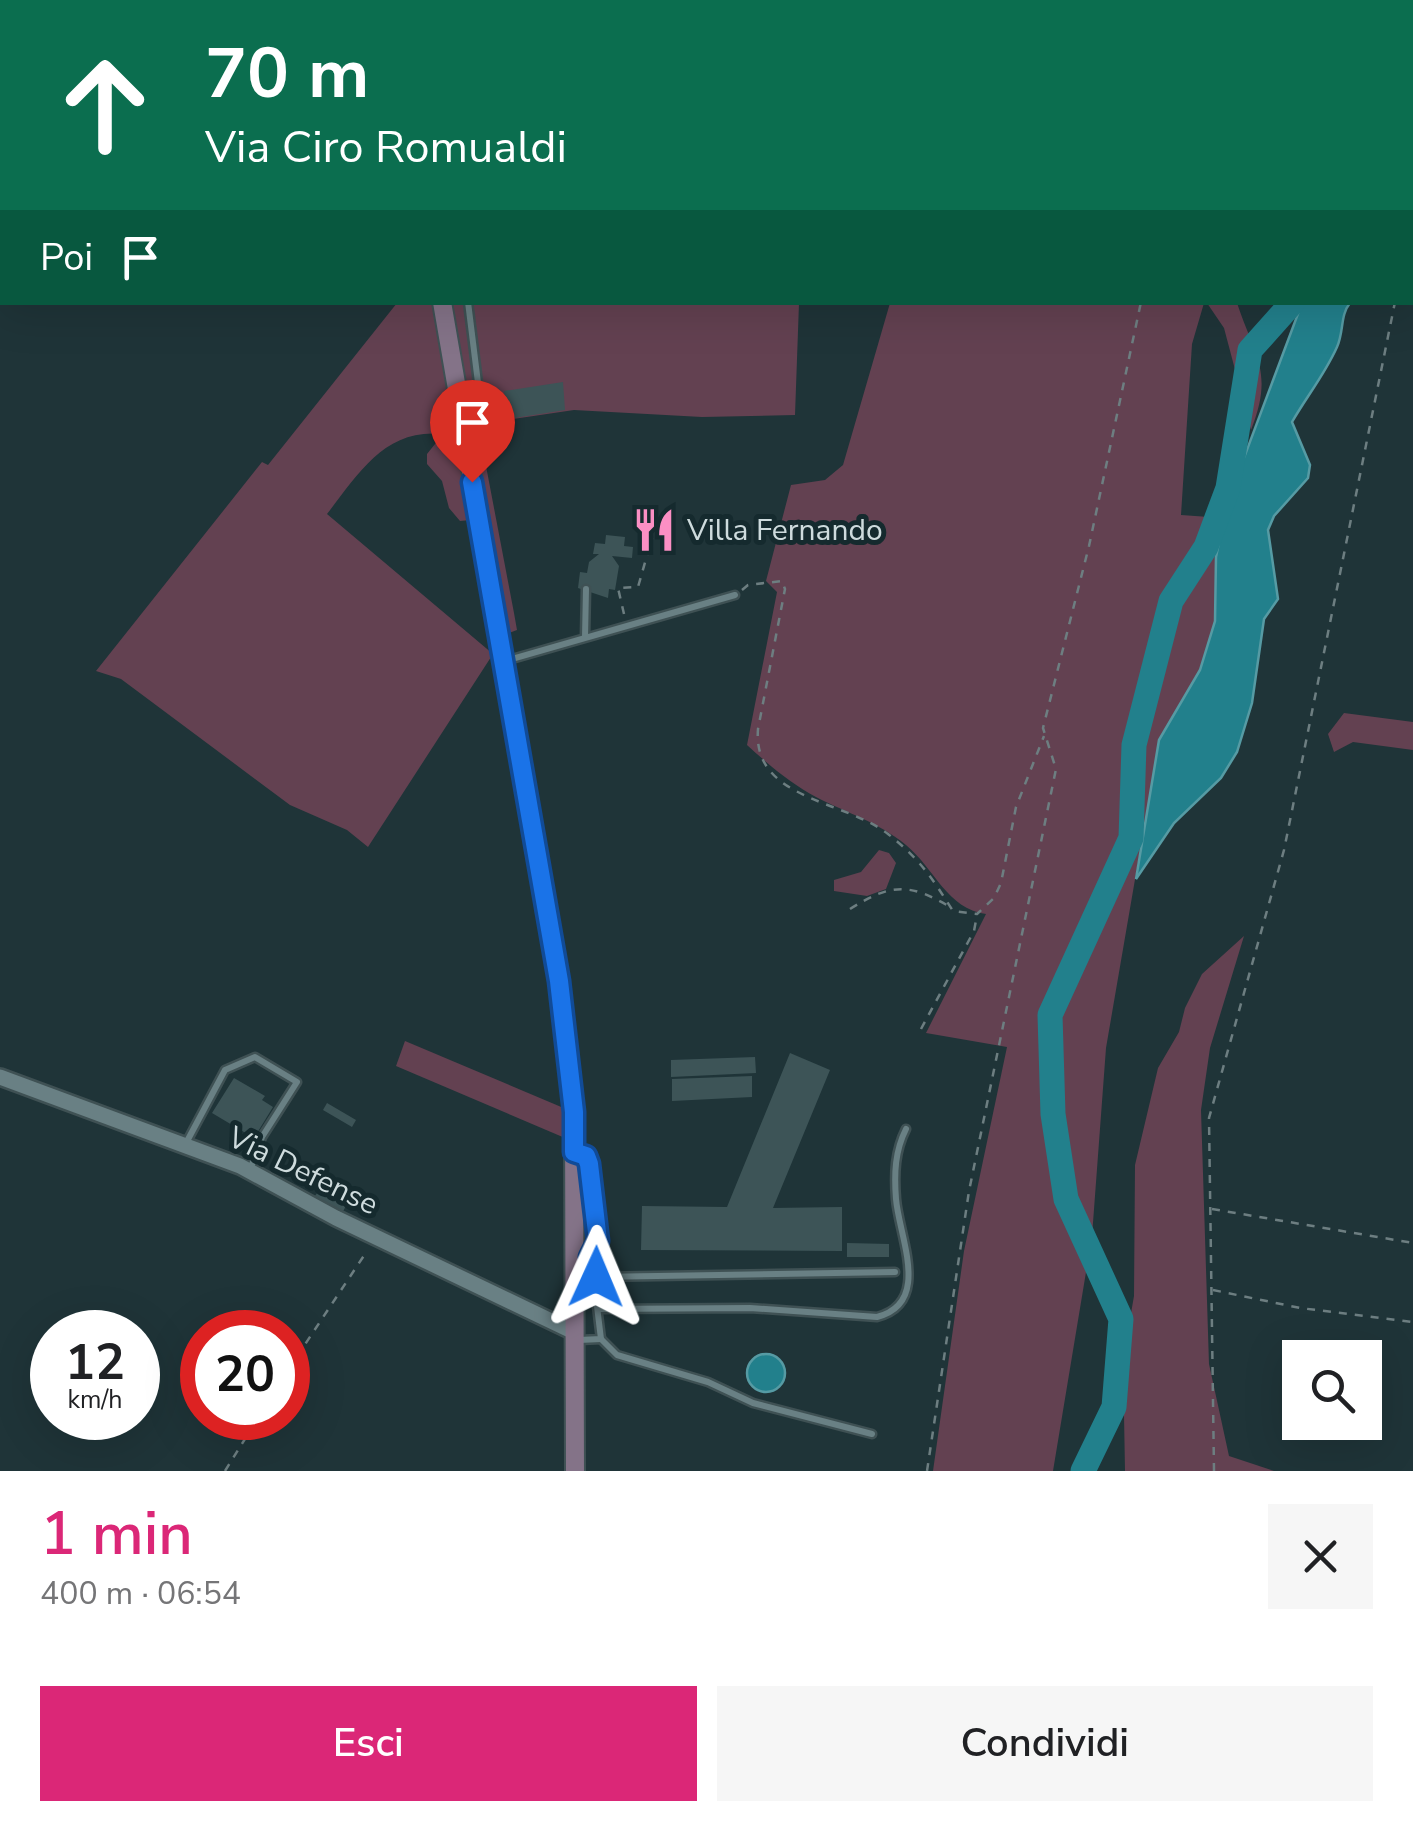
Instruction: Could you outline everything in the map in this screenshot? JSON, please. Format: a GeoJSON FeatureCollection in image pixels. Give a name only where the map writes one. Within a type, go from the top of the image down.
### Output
{"type":"FeatureCollection","features":[{"type":"Feature","properties":{"kind":"main road"},"geometry":{"type":"LineString","coordinates":[[443,305],[559,981],[574,1112],[582,1258],[574,1336],[575,1471]]}},
{"type":"Feature","properties":{"kind":"street","name":"Via Defense"},"geometry":{"type":"LineString","coordinates":[[0,1077],[250,1171],[574,1336]]}},
{"type":"Feature","properties":{"kind":"lane"},"geometry":{"type":"LineString","coordinates":[[462,414],[480,399],[468,305]]}},
{"type":"Feature","properties":{"kind":"lane"},"geometry":{"type":"LineString","coordinates":[[584,636],[586,589]]}},
{"type":"Feature","properties":{"kind":"lane"},"geometry":{"type":"LineString","coordinates":[[504,661],[735,595]]}},
{"type":"Feature","properties":{"kind":"lane"},"geometry":{"type":"LineString","coordinates":[[186,1145],[225,1070],[255,1056],[296,1082],[262,1137],[250,1171]]}},
{"type":"Feature","properties":{"kind":"lane"},"geometry":{"type":"LineString","coordinates":[[598,1309],[890,1314],[902,1304],[909,1283],[896,1187],[896,1148],[906,1129]]}},
{"type":"Feature","properties":{"kind":"lane"},"geometry":{"type":"LineString","coordinates":[[582,1258],[596,1277],[601,1339]]}},
{"type":"Feature","properties":{"kind":"lane"},"geometry":{"type":"LineString","coordinates":[[596,1277],[894,1272]]}},
{"type":"Feature","properties":{"kind":"lane"},"geometry":{"type":"LineString","coordinates":[[574,1336],[601,1339],[617,1355],[708,1382],[753,1404],[872,1434]]}},
{"type":"Feature","properties":{"kind":"path"},"geometry":{"type":"LineString","coordinates":[[921,1029],[974,931],[976,914],[994,898],[1002,883],[1016,808],[1044,734],[1140,305]]}},
{"type":"Feature","properties":{"kind":"path"},"geometry":{"type":"LineString","coordinates":[[1214,1471],[1209,1118],[1284,850],[1394,305]]}},
{"type":"Feature","properties":{"kind":"path"},"geometry":{"type":"LineString","coordinates":[[627,625],[618,588],[638,587],[652,538]]}},
{"type":"Feature","properties":{"kind":"path"},"geometry":{"type":"LineString","coordinates":[[735,595],[748,585],[772,582],[782,581],[785,589],[758,729],[756,750],[764,768],[806,796],[884,831],[923,862],[952,908]]}},
{"type":"Feature","properties":{"kind":"path"},"geometry":{"type":"LineString","coordinates":[[927,1471],[969,1191],[1056,769],[1044,734]]}},
{"type":"Feature","properties":{"kind":"path"},"geometry":{"type":"LineString","coordinates":[[850,909],[873,895],[908,887],[952,908],[976,914]]}},
{"type":"Feature","properties":{"kind":"path"},"geometry":{"type":"LineString","coordinates":[[1210,1208],[1413,1243]]}},
{"type":"Feature","properties":{"kind":"path"},"geometry":{"type":"LineString","coordinates":[[310,1337],[377,1238]]}},
{"type":"Feature","properties":{"kind":"path"},"geometry":{"type":"LineString","coordinates":[[1212,1290],[1300,1308],[1413,1322]]}},
{"type":"Feature","properties":{"kind":"path"},"geometry":{"type":"LineString","coordinates":[[225,1471],[244,1440]]}},
{"type":"Feature","properties":{"kind":"shaded area"},"geometry":{"type":"Polygon","coordinates":[[[395,305],[436,305],[471,520],[460,521],[449,508],[442,481],[427,464],[427,454],[443,434],[405,438],[389,446],[362,469],[327,514],[493,654],[368,847],[347,830],[290,805],[121,679],[96,671],[262,462],[268,465],[395,305]]]}},
{"type":"Feature","properties":{"kind":"shaded area"},"geometry":{"type":"Polygon","coordinates":[[[452,305],[799,305],[795,415],[702,417],[574,410],[478,424],[517,630],[509,633],[452,305]]]}},
{"type":"Feature","properties":{"kind":"shaded area"},"geometry":{"type":"Polygon","coordinates":[[[889,305],[1203,305],[1192,344],[1181,515],[1223,518],[1216,557],[1215,621],[1200,670],[1159,740],[1106,1048],[1092,1236],[1053,1471],[933,1471],[964,1251],[1007,1047],[926,1033],[986,914],[973,911],[951,896],[895,837],[806,792],[747,745],[777,592],[766,581],[791,485],[825,480],[843,465],[889,305]]]}},
{"type":"Feature","properties":{"kind":"shaded area"},"geometry":{"type":"Polygon","coordinates":[[[1208,305],[1238,305],[1255,352],[1261,393],[1251,430],[1224,328],[1208,305]]]}},
{"type":"Feature","properties":{"kind":"shaded area"},"geometry":{"type":"Polygon","coordinates":[[[1344,713],[1413,722],[1413,750],[1353,742],[1334,752],[1328,734],[1344,713]]]}},
{"type":"Feature","properties":{"kind":"shaded area"},"geometry":{"type":"Polygon","coordinates":[[[879,850],[889,853],[896,863],[886,889],[867,896],[834,891],[834,880],[861,872],[879,850]]]}},
{"type":"Feature","properties":{"kind":"shaded area"},"geometry":{"type":"Polygon","coordinates":[[[1244,936],[1210,1048],[1201,1110],[1209,1364],[1229,1456],[1274,1471],[1125,1471],[1123,1359],[1134,1296],[1135,1165],[1158,1068],[1179,1032],[1185,1008],[1202,974],[1244,936]]]}},
{"type":"Feature","properties":{"kind":"shaded area"},"geometry":{"type":"Polygon","coordinates":[[[405,1041],[566,1109],[565,1138],[396,1066],[405,1041]]]}},
{"type":"Feature","properties":{"kind":"water"},"geometry":{"type":"Polygon","coordinates":[[[1301,305],[1349,305],[1332,357],[1292,422],[1310,465],[1308,478],[1274,516],[1268,530],[1278,599],[1264,619],[1252,703],[1237,752],[1221,778],[1174,823],[1136,879],[1159,740],[1200,670],[1215,621],[1216,557],[1227,503],[1301,305]]]}},
{"type":"Feature","properties":{"kind":"water"},"geometry":{"type":"Polygon","coordinates":[[[766,1354],[780,1359],[785,1373],[780,1387],[766,1392],[752,1387],[747,1373],[752,1359],[766,1354]]]}},
{"type":"Feature","properties":{"kind":"building"},"geometry":{"type":"Polygon","coordinates":[[[563,382],[565,410],[508,419],[504,391],[563,382]]]}},
{"type":"Feature","properties":{"kind":"building"},"geometry":{"type":"Polygon","coordinates":[[[606,535],[625,537],[624,546],[633,547],[632,558],[612,556],[619,566],[615,590],[609,589],[608,598],[578,588],[580,572],[587,573],[589,562],[599,554],[593,554],[595,543],[605,544],[606,535]]]}},
{"type":"Feature","properties":{"kind":"building"},"geometry":{"type":"Polygon","coordinates":[[[790,1053],[830,1070],[773,1208],[842,1207],[842,1251],[641,1250],[642,1206],[727,1207],[790,1053]]]}},
{"type":"Feature","properties":{"kind":"building"},"geometry":{"type":"Polygon","coordinates":[[[755,1057],[756,1073],[671,1077],[671,1060],[755,1057]]]}},
{"type":"Feature","properties":{"kind":"building"},"geometry":{"type":"Polygon","coordinates":[[[752,1076],[752,1097],[672,1101],[672,1079],[752,1076]]]}},
{"type":"Feature","properties":{"kind":"building"},"geometry":{"type":"Polygon","coordinates":[[[234,1078],[265,1096],[262,1100],[273,1107],[254,1138],[212,1113],[234,1078]]]}},
{"type":"Feature","properties":{"kind":"building"},"geometry":{"type":"Polygon","coordinates":[[[327,1103],[356,1120],[352,1127],[323,1110],[327,1103]]]}},
{"type":"Feature","properties":{"kind":"building"},"geometry":{"type":"Polygon","coordinates":[[[329,1177],[354,1191],[341,1215],[312,1200],[329,1177]]]}},
{"type":"Feature","properties":{"kind":"building"},"geometry":{"type":"Polygon","coordinates":[[[847,1243],[889,1244],[889,1257],[847,1257],[847,1243]]]}},
{"type":"Feature","properties":{"kind":"waterway"},"geometry":{"type":"LineString","coordinates":[[1083,1471],[1114,1407],[1121,1319],[1066,1199],[1053,1114],[1050,1015],[1131,838],[1134,745],[1171,601],[1206,547],[1228,488],[1250,350],[1290,305]]}},
{"type":"Feature","properties":{"kind":"place","name":"Villa Fernando"},"geometry":{"type":"Point","coordinates":[654,530]}},
{"type":"Feature","properties":{"kind":"route"},"geometry":{"type":"LineString","coordinates":[[472,482],[559,981],[574,1112],[574,1152],[582,1152],[589,1164],[598,1241],[590,1257],[596,1277]]}}]}
